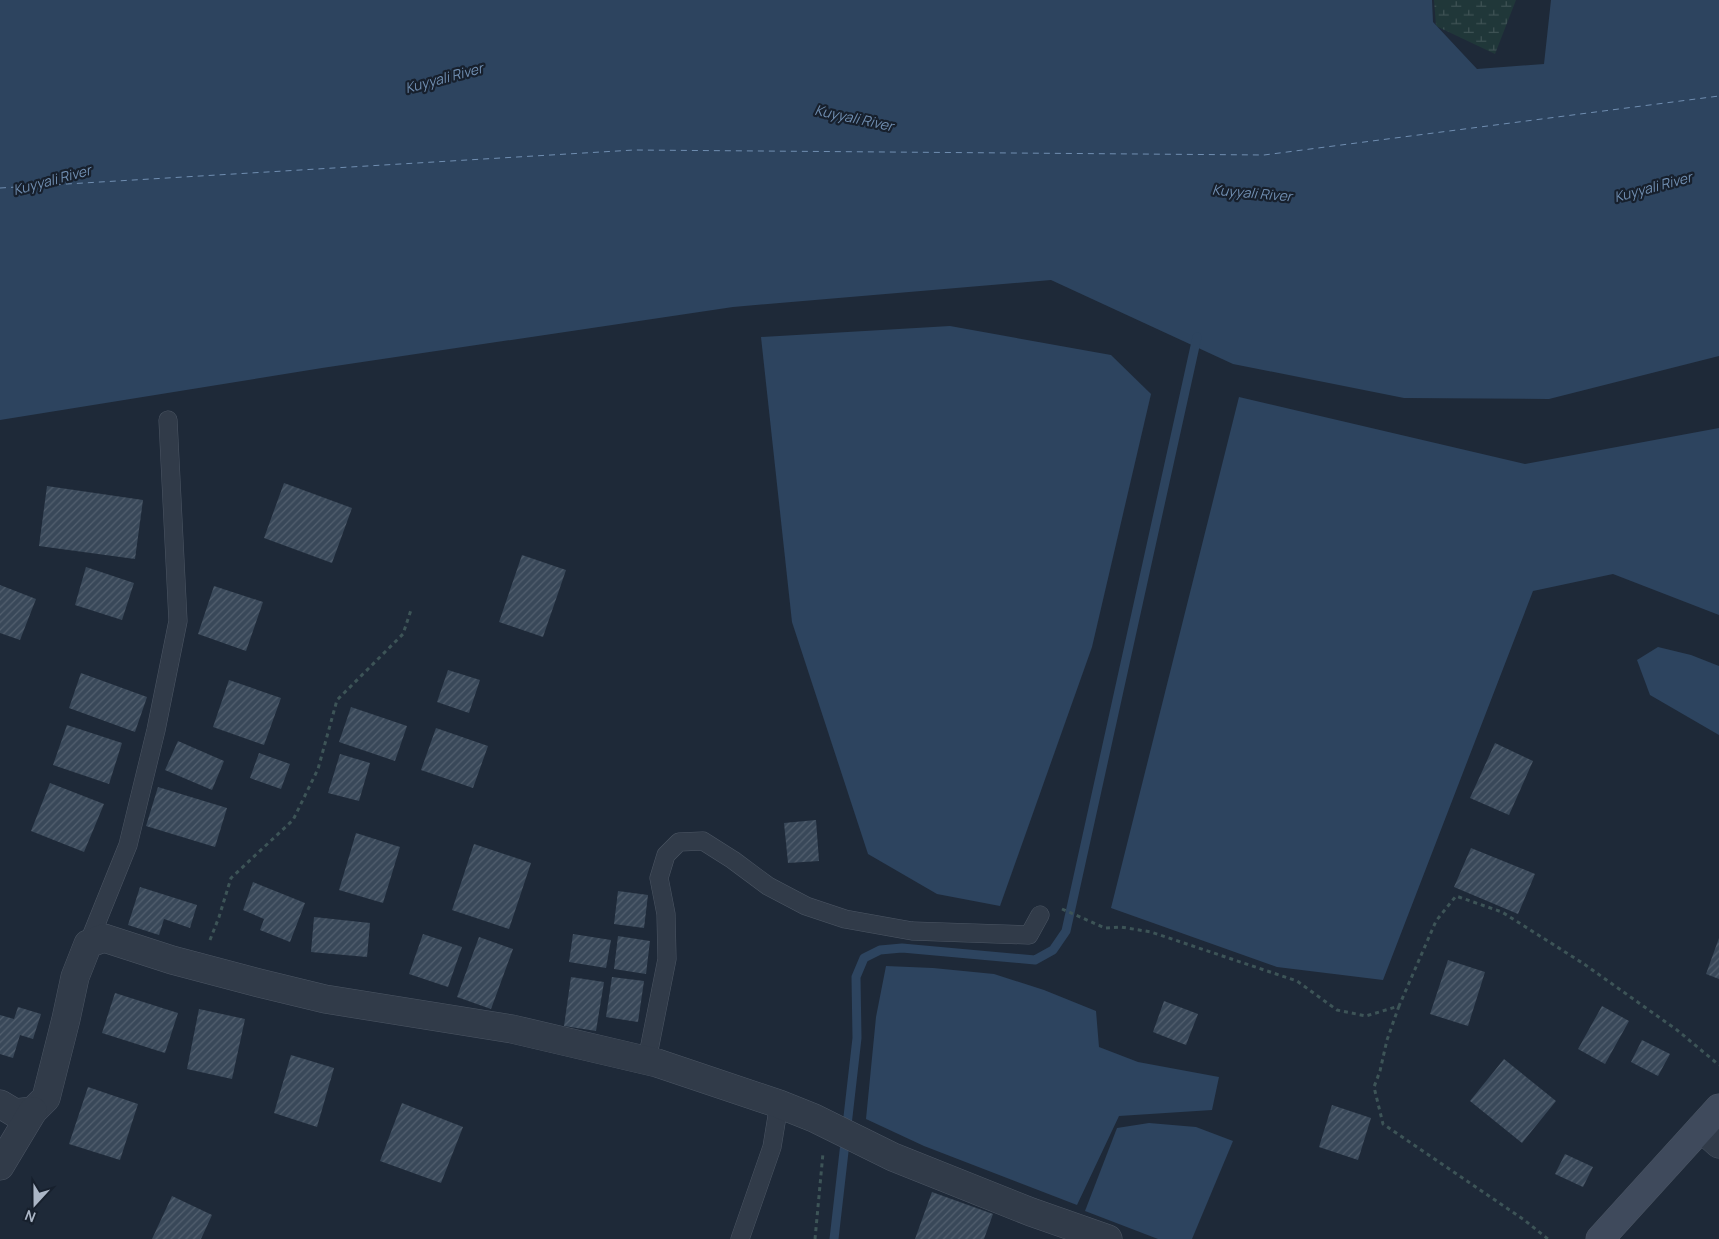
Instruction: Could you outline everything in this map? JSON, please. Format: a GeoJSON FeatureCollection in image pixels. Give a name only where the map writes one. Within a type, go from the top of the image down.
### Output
{"type":"FeatureCollection","features":[{"type":"Feature","properties":{"kind":"main road"},"geometry":{"type":"LineString","coordinates":[[1600,1239],[1710,1136],[1719,1108]]}},
{"type":"Feature","properties":{"kind":"street"},"geometry":{"type":"LineString","coordinates":[[0,1166],[33,1111],[46,1098],[75,977],[88,944],[104,938],[172,960],[200,966],[259,984],[325,998],[512,1029],[647,1060],[779,1104],[814,1118],[893,1157],[1032,1212],[1108,1239]]}},
{"type":"Feature","properties":{"kind":"street"},"geometry":{"type":"LineString","coordinates":[[0,1104],[15,1113],[33,1111]]}},
{"type":"Feature","properties":{"kind":"lane"},"geometry":{"type":"LineString","coordinates":[[88,944],[128,845],[156,730],[178,621],[168,420]]}},
{"type":"Feature","properties":{"kind":"lane"},"geometry":{"type":"LineString","coordinates":[[647,1060],[667,959],[666,914],[659,878],[666,855],[679,842],[703,841],[734,860],[768,886],[806,906],[846,919],[912,931],[1029,935],[1040,915]]}},
{"type":"Feature","properties":{"kind":"lane"},"geometry":{"type":"LineString","coordinates":[[740,1239],[772,1146],[779,1104]]}},
{"type":"Feature","properties":{"kind":"path"},"geometry":{"type":"LineString","coordinates":[[200,966],[220,918],[231,878],[293,820],[318,769],[337,700],[403,634],[411,610]]}},
{"type":"Feature","properties":{"kind":"path"},"geometry":{"type":"LineString","coordinates":[[1548,1239],[1383,1124],[1374,1087],[1380,1071],[1387,1040],[1399,1006],[1436,921],[1456,896],[1502,912],[1584,964],[1677,1030],[1719,1065]]}},
{"type":"Feature","properties":{"kind":"path"},"geometry":{"type":"LineString","coordinates":[[1056,906],[1105,928],[1121,927],[1151,932],[1297,981],[1337,1010],[1366,1016],[1399,1006]]}},
{"type":"Feature","properties":{"kind":"path"},"geometry":{"type":"LineString","coordinates":[[814,1118],[824,1137],[815,1239]]}},
{"type":"Feature","properties":{"kind":"green space"},"geometry":{"type":"Polygon","coordinates":[[[1434,0],[1516,0],[1495,54],[1436,26],[1434,0]]]}},
{"type":"Feature","properties":{"kind":"water","name":"Kuyyali River"},"geometry":{"type":"Polygon","coordinates":[[[0,0],[1432,0],[1433,22],[1477,69],[1544,64],[1551,0],[1719,0],[1719,356],[1549,399],[1404,398],[1233,364],[1051,280],[733,307],[322,368],[0,420],[0,0]]]}},
{"type":"Feature","properties":{"kind":"water"},"geometry":{"type":"Polygon","coordinates":[[[950,326],[1111,355],[1151,394],[1092,647],[1000,906],[937,894],[868,854],[792,622],[761,337],[950,326]]]}},
{"type":"Feature","properties":{"kind":"water"},"geometry":{"type":"Polygon","coordinates":[[[1239,397],[1525,464],[1719,428],[1719,615],[1613,574],[1533,591],[1383,980],[1277,967],[1111,908],[1239,397]]]}},
{"type":"Feature","properties":{"kind":"water"},"geometry":{"type":"Polygon","coordinates":[[[1658,647],[1691,655],[1719,666],[1719,735],[1650,695],[1637,660],[1658,647]]]}},
{"type":"Feature","properties":{"kind":"water"},"geometry":{"type":"Polygon","coordinates":[[[886,966],[994,974],[1044,990],[1096,1011],[1099,1047],[1138,1062],[1219,1077],[1212,1110],[1119,1116],[1077,1205],[924,1146],[866,1119],[876,1017],[886,966]]]}},
{"type":"Feature","properties":{"kind":"water"},"geometry":{"type":"Polygon","coordinates":[[[1149,1123],[1196,1127],[1233,1141],[1192,1239],[1158,1239],[1085,1211],[1117,1128],[1149,1123]]]}},
{"type":"Feature","properties":{"kind":"building"},"geometry":{"type":"Polygon","coordinates":[[[284,483],[352,508],[332,563],[264,538],[284,483]]]}},
{"type":"Feature","properties":{"kind":"building"},"geometry":{"type":"Polygon","coordinates":[[[47,486],[143,500],[135,559],[39,546],[47,486]]]}},
{"type":"Feature","properties":{"kind":"building"},"geometry":{"type":"Polygon","coordinates":[[[522,555],[566,570],[543,637],[499,622],[522,555]]]}},
{"type":"Feature","properties":{"kind":"building"},"geometry":{"type":"Polygon","coordinates":[[[86,567],[134,583],[122,620],[75,605],[86,567]]]}},
{"type":"Feature","properties":{"kind":"building"},"geometry":{"type":"Polygon","coordinates":[[[0,585],[36,599],[20,640],[0,633],[0,585]]]}},
{"type":"Feature","properties":{"kind":"building"},"geometry":{"type":"Polygon","coordinates":[[[214,586],[263,602],[246,651],[198,634],[214,586]]]}},
{"type":"Feature","properties":{"kind":"building"},"geometry":{"type":"Polygon","coordinates":[[[448,670],[480,680],[469,713],[437,702],[448,670]]]}},
{"type":"Feature","properties":{"kind":"building"},"geometry":{"type":"Polygon","coordinates":[[[81,673],[147,697],[135,732],[69,708],[81,673]]]}},
{"type":"Feature","properties":{"kind":"building"},"geometry":{"type":"Polygon","coordinates":[[[229,680],[281,698],[264,745],[213,727],[229,680]]]}},
{"type":"Feature","properties":{"kind":"building"},"geometry":{"type":"Polygon","coordinates":[[[351,707],[407,726],[395,761],[339,742],[351,707]]]}},
{"type":"Feature","properties":{"kind":"building"},"geometry":{"type":"Polygon","coordinates":[[[67,725],[122,743],[109,784],[53,765],[67,725]]]}},
{"type":"Feature","properties":{"kind":"building"},"geometry":{"type":"Polygon","coordinates":[[[436,728],[488,746],[473,788],[421,770],[436,728]]]}},
{"type":"Feature","properties":{"kind":"building"},"geometry":{"type":"Polygon","coordinates":[[[178,741],[224,761],[212,790],[165,770],[178,741]]]}},
{"type":"Feature","properties":{"kind":"building"},"geometry":{"type":"Polygon","coordinates":[[[1495,743],[1533,761],[1509,815],[1470,798],[1495,743]]]}},
{"type":"Feature","properties":{"kind":"building"},"geometry":{"type":"Polygon","coordinates":[[[259,753],[290,764],[281,789],[250,778],[259,753]]]}},
{"type":"Feature","properties":{"kind":"building"},"geometry":{"type":"Polygon","coordinates":[[[340,754],[370,763],[359,801],[328,793],[340,754]]]}},
{"type":"Feature","properties":{"kind":"building"},"geometry":{"type":"Polygon","coordinates":[[[50,783],[104,804],[84,852],[31,831],[50,783]]]}},
{"type":"Feature","properties":{"kind":"building"},"geometry":{"type":"Polygon","coordinates":[[[158,787],[227,808],[215,847],[146,826],[158,787]]]}},
{"type":"Feature","properties":{"kind":"building"},"geometry":{"type":"Polygon","coordinates":[[[816,820],[819,861],[788,863],[784,823],[816,820]]]}},
{"type":"Feature","properties":{"kind":"building"},"geometry":{"type":"Polygon","coordinates":[[[356,833],[400,847],[383,903],[339,890],[356,833]]]}},
{"type":"Feature","properties":{"kind":"building"},"geometry":{"type":"Polygon","coordinates":[[[474,844],[531,863],[509,929],[452,910],[474,844]]]}},
{"type":"Feature","properties":{"kind":"building"},"geometry":{"type":"Polygon","coordinates":[[[1471,848],[1535,874],[1518,914],[1454,887],[1471,848]]]}},
{"type":"Feature","properties":{"kind":"building"},"geometry":{"type":"Polygon","coordinates":[[[253,882],[305,903],[290,942],[260,930],[264,919],[243,910],[253,882]]]}},
{"type":"Feature","properties":{"kind":"building"},"geometry":{"type":"Polygon","coordinates":[[[140,887],[197,905],[190,928],[164,919],[159,935],[128,925],[140,887]]]}},
{"type":"Feature","properties":{"kind":"building"},"geometry":{"type":"Polygon","coordinates":[[[618,891],[648,895],[644,928],[614,924],[618,891]]]}},
{"type":"Feature","properties":{"kind":"building"},"geometry":{"type":"Polygon","coordinates":[[[314,917],[370,923],[367,957],[311,952],[314,917]]]}},
{"type":"Feature","properties":{"kind":"building"},"geometry":{"type":"Polygon","coordinates":[[[423,934],[462,947],[448,987],[409,974],[423,934]]]}},
{"type":"Feature","properties":{"kind":"building"},"geometry":{"type":"Polygon","coordinates":[[[573,934],[611,940],[606,968],[569,962],[573,934]]]}},
{"type":"Feature","properties":{"kind":"building"},"geometry":{"type":"Polygon","coordinates":[[[618,936],[650,941],[646,974],[614,969],[618,936]]]}},
{"type":"Feature","properties":{"kind":"building"},"geometry":{"type":"Polygon","coordinates":[[[479,937],[513,949],[491,1009],[457,997],[479,937]]]}},
{"type":"Feature","properties":{"kind":"building"},"geometry":{"type":"Polygon","coordinates":[[[1719,938],[1719,979],[1706,974],[1719,938]]]}},
{"type":"Feature","properties":{"kind":"building"},"geometry":{"type":"Polygon","coordinates":[[[1448,960],[1485,972],[1468,1026],[1430,1014],[1448,960]]]}},
{"type":"Feature","properties":{"kind":"building"},"geometry":{"type":"Polygon","coordinates":[[[571,977],[604,982],[596,1031],[564,1026],[571,977]]]}},
{"type":"Feature","properties":{"kind":"building"},"geometry":{"type":"Polygon","coordinates":[[[612,977],[644,981],[638,1022],[606,1017],[612,977]]]}},
{"type":"Feature","properties":{"kind":"building"},"geometry":{"type":"Polygon","coordinates":[[[115,993],[178,1013],[165,1053],[102,1033],[115,993]]]}},
{"type":"Feature","properties":{"kind":"building"},"geometry":{"type":"Polygon","coordinates":[[[1164,1001],[1198,1014],[1186,1045],[1153,1032],[1164,1001]]]}},
{"type":"Feature","properties":{"kind":"building"},"geometry":{"type":"Polygon","coordinates":[[[1602,1006],[1629,1021],[1605,1064],[1578,1049],[1602,1006]]]}},
{"type":"Feature","properties":{"kind":"building"},"geometry":{"type":"Polygon","coordinates":[[[18,1007],[41,1014],[33,1039],[20,1035],[13,1058],[0,1054],[0,1015],[14,1019],[18,1007]]]}},
{"type":"Feature","properties":{"kind":"building"},"geometry":{"type":"Polygon","coordinates":[[[199,1009],[245,1019],[232,1079],[187,1069],[199,1009]]]}},
{"type":"Feature","properties":{"kind":"building"},"geometry":{"type":"Polygon","coordinates":[[[1642,1040],[1670,1054],[1658,1076],[1631,1062],[1642,1040]]]}},
{"type":"Feature","properties":{"kind":"building"},"geometry":{"type":"Polygon","coordinates":[[[291,1055],[334,1068],[317,1127],[274,1113],[291,1055]]]}},
{"type":"Feature","properties":{"kind":"building"},"geometry":{"type":"Polygon","coordinates":[[[1504,1059],[1556,1101],[1522,1143],[1470,1101],[1504,1059]]]}},
{"type":"Feature","properties":{"kind":"building"},"geometry":{"type":"Polygon","coordinates":[[[88,1087],[138,1104],[120,1160],[69,1144],[88,1087]]]}},
{"type":"Feature","properties":{"kind":"building"},"geometry":{"type":"Polygon","coordinates":[[[402,1103],[463,1127],[441,1183],[380,1161],[402,1103]]]}},
{"type":"Feature","properties":{"kind":"building"},"geometry":{"type":"Polygon","coordinates":[[[1332,1105],[1371,1118],[1358,1160],[1319,1147],[1332,1105]]]}},
{"type":"Feature","properties":{"kind":"building"},"geometry":{"type":"Polygon","coordinates":[[[1565,1154],[1593,1167],[1583,1187],[1555,1174],[1565,1154]]]}},
{"type":"Feature","properties":{"kind":"building"},"geometry":{"type":"Polygon","coordinates":[[[932,1192],[993,1214],[984,1239],[915,1239],[932,1192]]]}},
{"type":"Feature","properties":{"kind":"building"},"geometry":{"type":"Polygon","coordinates":[[[172,1196],[212,1215],[201,1239],[152,1239],[172,1196]]]}},
{"type":"Feature","properties":{"kind":"waterway"},"geometry":{"type":"LineString","coordinates":[[834,1239],[857,1038],[856,977],[864,958],[880,950],[902,948],[1035,960],[1053,950],[1066,931],[1197,337]]}},
{"type":"Feature","properties":{"kind":"ferry route"},"geometry":{"type":"LineString","coordinates":[[0,188],[634,150],[1264,155],[1719,96]]}}]}
